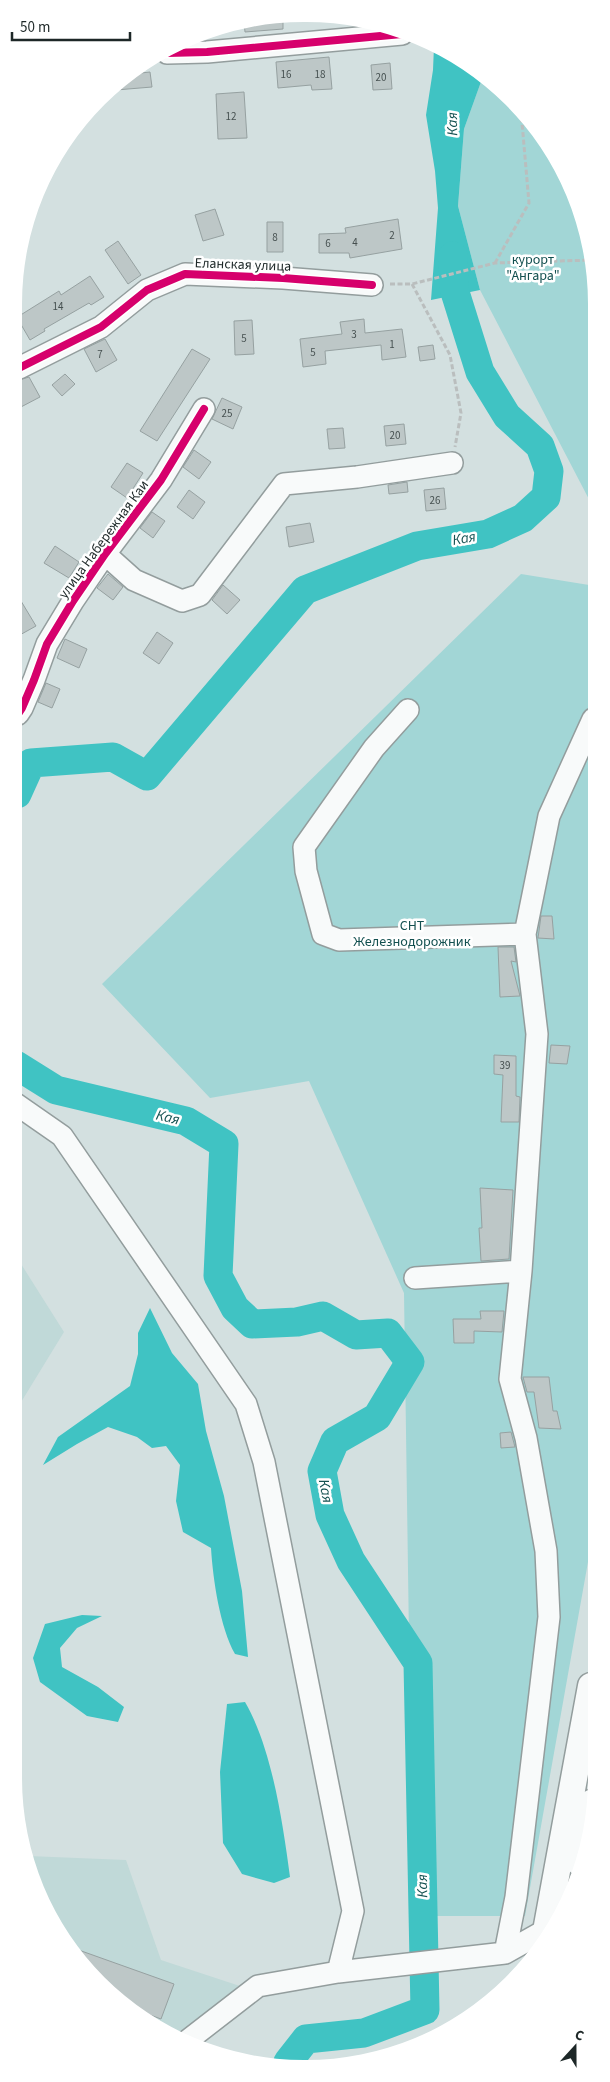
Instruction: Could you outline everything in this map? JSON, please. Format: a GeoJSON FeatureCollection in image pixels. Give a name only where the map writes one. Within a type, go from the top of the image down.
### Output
{"type":"FeatureCollection","features":[{"type":"Feature","properties":{"kind":"main road"},"geometry":{"type":"LineString","coordinates":[[548,1922],[588,1702]]}},
{"type":"Feature","properties":{"kind":"street"},"geometry":{"type":"LineString","coordinates":[[179,53],[207,52],[389,35]]}},
{"type":"Feature","properties":{"kind":"street","name":"Еланская улица"},"geometry":{"type":"LineString","coordinates":[[22,366],[101,327],[148,290],[185,274],[283,278],[372,285]]}},
{"type":"Feature","properties":{"kind":"street","name":"улица Набережная Каи"},"geometry":{"type":"LineString","coordinates":[[22,708],[47,644],[73,601],[105,554],[161,480],[204,409]]}},
{"type":"Feature","properties":{"kind":"street"},"geometry":{"type":"LineString","coordinates":[[105,554],[134,580],[182,601],[200,595],[284,484],[357,477],[452,463]]}},
{"type":"Feature","properties":{"kind":"street"},"geometry":{"type":"LineString","coordinates":[[408,710],[374,748],[304,847],[306,871],[323,934],[339,940],[525,934]]}},
{"type":"Feature","properties":{"kind":"street"},"geometry":{"type":"LineString","coordinates":[[505,1953],[516,1897],[549,1617],[546,1551],[526,1438],[510,1379],[521,1271],[537,1034],[525,934],[549,816],[588,730]]}},
{"type":"Feature","properties":{"kind":"street"},"geometry":{"type":"LineString","coordinates":[[22,1108],[62,1136],[246,1404],[264,1462],[354,1911],[338,1972]]}},
{"type":"Feature","properties":{"kind":"street"},"geometry":{"type":"LineString","coordinates":[[415,1278],[521,1271]]}},
{"type":"Feature","properties":{"kind":"street"},"geometry":{"type":"LineString","coordinates":[[193,2036],[258,1986],[338,1972],[505,1953],[536,1940]]}},
{"type":"Feature","properties":{"kind":"path"},"geometry":{"type":"LineString","coordinates":[[495,263],[529,203],[522,125]]}},
{"type":"Feature","properties":{"kind":"path"},"geometry":{"type":"LineString","coordinates":[[372,285],[412,284],[495,263],[584,260]]}},
{"type":"Feature","properties":{"kind":"path"},"geometry":{"type":"LineString","coordinates":[[412,284],[450,354],[461,413],[452,463]]}},
{"type":"Feature","properties":{"kind":"shaded area"},"geometry":{"type":"Polygon","coordinates":[[[22,1266],[64,1332],[22,1401],[22,1266]]]}},
{"type":"Feature","properties":{"kind":"shaded area"},"geometry":{"type":"Polygon","coordinates":[[[34,1856],[126,1860],[161,1960],[243,1987],[183,2031],[148,2012],[105,1977],[81,1949],[60,1918],[44,1885],[34,1856]]]}},
{"type":"Feature","properties":{"kind":"green space","name":"курорт \"Ангара\""},"geometry":{"type":"Polygon","coordinates":[[[480,84],[505,105],[540,148],[558,180],[573,214],[585,268],[588,305],[588,497],[480,290],[458,206],[464,129],[480,84]]]}},
{"type":"Feature","properties":{"kind":"green space","name":"СНТ Железнодорожник"},"geometry":{"type":"Polygon","coordinates":[[[521,574],[588,585],[588,1562],[525,1916],[413,1916],[404,1293],[309,1081],[210,1098],[102,984],[521,574]]]}},
{"type":"Feature","properties":{"kind":"water"},"geometry":{"type":"Polygon","coordinates":[[[434,54],[462,70],[480,84],[464,129],[458,206],[480,290],[431,300],[438,208],[435,171],[426,115],[434,54]]]}},
{"type":"Feature","properties":{"kind":"water"},"geometry":{"type":"Polygon","coordinates":[[[150,1308],[172,1353],[198,1384],[206,1431],[224,1496],[242,1591],[248,1657],[235,1654],[225,1631],[213,1574],[211,1548],[183,1532],[176,1501],[180,1465],[166,1446],[152,1448],[137,1437],[108,1427],[43,1465],[58,1437],[130,1386],[138,1354],[138,1333],[150,1308]]]}},
{"type":"Feature","properties":{"kind":"water"},"geometry":{"type":"Polygon","coordinates":[[[82,1615],[102,1616],[77,1628],[60,1648],[62,1667],[98,1687],[124,1707],[118,1722],[87,1716],[40,1682],[33,1658],[45,1624],[82,1615]]]}},
{"type":"Feature","properties":{"kind":"water"},"geometry":{"type":"Polygon","coordinates":[[[245,1702],[262,1741],[269,1764],[284,1834],[290,1877],[274,1883],[242,1874],[223,1843],[220,1772],[227,1704],[245,1702]]]}},
{"type":"Feature","properties":{"kind":"building"},"geometry":{"type":"Polygon","coordinates":[[[283,23],[283,29],[245,32],[245,29],[283,23]]]}},
{"type":"Feature","properties":{"kind":"building"},"geometry":{"type":"Polygon","coordinates":[[[329,57],[332,89],[312,90],[311,85],[278,88],[276,62],[329,57]]]}},
{"type":"Feature","properties":{"kind":"building"},"geometry":{"type":"Polygon","coordinates":[[[390,63],[392,89],[373,90],[371,65],[390,63]]]}},
{"type":"Feature","properties":{"kind":"building"},"geometry":{"type":"Polygon","coordinates":[[[150,72],[152,87],[123,89],[133,81],[144,73],[150,72]]]}},
{"type":"Feature","properties":{"kind":"building"},"geometry":{"type":"Polygon","coordinates":[[[244,92],[247,138],[218,139],[216,94],[244,92]]]}},
{"type":"Feature","properties":{"kind":"building"},"geometry":{"type":"Polygon","coordinates":[[[215,209],[224,235],[203,241],[195,215],[215,209]]]}},
{"type":"Feature","properties":{"kind":"building"},"geometry":{"type":"Polygon","coordinates":[[[398,219],[402,249],[350,258],[349,253],[319,253],[319,234],[346,233],[345,228],[398,219]]]}},
{"type":"Feature","properties":{"kind":"building"},"geometry":{"type":"Polygon","coordinates":[[[267,222],[283,222],[283,252],[267,252],[267,222]]]}},
{"type":"Feature","properties":{"kind":"building"},"geometry":{"type":"Polygon","coordinates":[[[118,241],[141,275],[128,284],[105,250],[118,241]]]}},
{"type":"Feature","properties":{"kind":"building"},"geometry":{"type":"Polygon","coordinates":[[[90,276],[104,297],[91,305],[89,303],[44,329],[45,331],[30,340],[22,326],[22,314],[59,291],[61,295],[90,276]]]}},
{"type":"Feature","properties":{"kind":"building"},"geometry":{"type":"Polygon","coordinates":[[[364,319],[365,333],[402,329],[406,357],[382,360],[381,345],[325,351],[326,364],[303,367],[300,339],[342,334],[340,322],[364,319]]]}},
{"type":"Feature","properties":{"kind":"building"},"geometry":{"type":"Polygon","coordinates":[[[252,320],[254,354],[235,355],[234,321],[252,320]]]}},
{"type":"Feature","properties":{"kind":"building"},"geometry":{"type":"Polygon","coordinates":[[[105,339],[117,360],[96,372],[84,349],[105,339]]]}},
{"type":"Feature","properties":{"kind":"building"},"geometry":{"type":"Polygon","coordinates":[[[433,345],[435,359],[420,361],[418,347],[433,345]]]}},
{"type":"Feature","properties":{"kind":"building"},"geometry":{"type":"Polygon","coordinates":[[[192,349],[210,359],[157,441],[140,431],[192,349]]]}},
{"type":"Feature","properties":{"kind":"building"},"geometry":{"type":"Polygon","coordinates":[[[65,374],[75,384],[62,396],[52,385],[65,374]]]}},
{"type":"Feature","properties":{"kind":"building"},"geometry":{"type":"Polygon","coordinates":[[[29,377],[40,397],[22,406],[22,379],[29,377]]]}},
{"type":"Feature","properties":{"kind":"building"},"geometry":{"type":"Polygon","coordinates":[[[222,398],[242,407],[233,429],[212,419],[222,398]]]}},
{"type":"Feature","properties":{"kind":"building"},"geometry":{"type":"Polygon","coordinates":[[[404,424],[406,444],[386,446],[384,426],[404,424]]]}},
{"type":"Feature","properties":{"kind":"building"},"geometry":{"type":"Polygon","coordinates":[[[343,428],[345,448],[329,449],[327,429],[343,428]]]}},
{"type":"Feature","properties":{"kind":"building"},"geometry":{"type":"Polygon","coordinates":[[[194,450],[211,462],[199,479],[183,467],[194,450]]]}},
{"type":"Feature","properties":{"kind":"building"},"geometry":{"type":"Polygon","coordinates":[[[127,463],[143,473],[127,498],[111,487],[127,463]]]}},
{"type":"Feature","properties":{"kind":"building"},"geometry":{"type":"Polygon","coordinates":[[[407,482],[408,492],[389,494],[388,485],[407,482]]]}},
{"type":"Feature","properties":{"kind":"building"},"geometry":{"type":"Polygon","coordinates":[[[444,488],[446,509],[426,511],[424,490],[444,488]]]}},
{"type":"Feature","properties":{"kind":"building"},"geometry":{"type":"Polygon","coordinates":[[[189,490],[205,502],[193,519],[177,507],[189,490]]]}},
{"type":"Feature","properties":{"kind":"building"},"geometry":{"type":"Polygon","coordinates":[[[152,512],[165,521],[153,538],[140,528],[152,512]]]}},
{"type":"Feature","properties":{"kind":"building"},"geometry":{"type":"Polygon","coordinates":[[[310,523],[314,542],[289,547],[286,527],[310,523]]]}},
{"type":"Feature","properties":{"kind":"building"},"geometry":{"type":"Polygon","coordinates":[[[55,546],[79,562],[69,578],[44,563],[55,546]]]}},
{"type":"Feature","properties":{"kind":"building"},"geometry":{"type":"Polygon","coordinates":[[[108,574],[123,587],[113,600],[97,588],[108,574]]]}},
{"type":"Feature","properties":{"kind":"building"},"geometry":{"type":"Polygon","coordinates":[[[223,585],[240,600],[227,614],[212,600],[223,585]]]}},
{"type":"Feature","properties":{"kind":"building"},"geometry":{"type":"Polygon","coordinates":[[[22,603],[36,626],[22,634],[22,603]]]}},
{"type":"Feature","properties":{"kind":"building"},"geometry":{"type":"Polygon","coordinates":[[[157,632],[173,643],[159,664],[143,653],[157,632]]]}},
{"type":"Feature","properties":{"kind":"building"},"geometry":{"type":"Polygon","coordinates":[[[65,639],[87,649],[79,668],[57,658],[65,639]]]}},
{"type":"Feature","properties":{"kind":"building"},"geometry":{"type":"Polygon","coordinates":[[[46,683],[60,689],[52,708],[38,702],[46,683]]]}},
{"type":"Feature","properties":{"kind":"building"},"geometry":{"type":"Polygon","coordinates":[[[541,916],[552,916],[554,939],[538,938],[541,916]]]}},
{"type":"Feature","properties":{"kind":"building"},"geometry":{"type":"Polygon","coordinates":[[[498,947],[514,947],[516,962],[511,961],[520,996],[500,997],[498,947]]]}},
{"type":"Feature","properties":{"kind":"building"},"geometry":{"type":"Polygon","coordinates":[[[551,1045],[570,1046],[567,1064],[549,1063],[551,1045]]]}},
{"type":"Feature","properties":{"kind":"building"},"geometry":{"type":"Polygon","coordinates":[[[494,1055],[516,1056],[516,1096],[520,1097],[519,1122],[501,1122],[503,1075],[494,1074],[494,1055]]]}},
{"type":"Feature","properties":{"kind":"building"},"geometry":{"type":"Polygon","coordinates":[[[480,1188],[513,1190],[509,1259],[481,1261],[479,1228],[482,1228],[480,1188]]]}},
{"type":"Feature","properties":{"kind":"building"},"geometry":{"type":"Polygon","coordinates":[[[480,1311],[504,1311],[502,1332],[474,1331],[474,1343],[454,1343],[453,1319],[481,1319],[480,1311]]]}},
{"type":"Feature","properties":{"kind":"building"},"geometry":{"type":"Polygon","coordinates":[[[523,1377],[549,1377],[553,1411],[557,1411],[561,1429],[539,1428],[534,1392],[527,1392],[523,1377]]]}},
{"type":"Feature","properties":{"kind":"building"},"geometry":{"type":"Polygon","coordinates":[[[511,1432],[515,1447],[501,1448],[500,1433],[511,1432]]]}},
{"type":"Feature","properties":{"kind":"building"},"geometry":{"type":"Polygon","coordinates":[[[83,1952],[174,1984],[161,2019],[133,2001],[105,1977],[83,1952]]]}},
{"type":"Feature","properties":{"kind":"waterway","name":"Кая"},"geometry":{"type":"LineString","coordinates":[[22,783],[31,763],[113,757],[147,776],[305,590],[417,546],[488,534],[523,518],[546,497],[549,471],[540,446],[507,416],[480,372],[454,289],[453,256]]}},
{"type":"Feature","properties":{"kind":"waterway","name":"Кая"},"geometry":{"type":"LineString","coordinates":[[22,1069],[56,1090],[186,1121],[224,1144],[218,1276],[235,1308],[252,1324],[297,1322],[323,1316],[356,1335],[388,1333],[410,1362],[377,1417],[335,1441],[322,1471],[330,1515],[351,1561],[418,1663],[425,2010],[364,2033],[306,2039],[290,2059]]}},
{"type":"Feature","properties":{"kind":"cycle path"},"geometry":{"type":"LineString","coordinates":[[179,53],[207,52],[389,35]]}},
{"type":"Feature","properties":{"kind":"cycle path"},"geometry":{"type":"LineString","coordinates":[[22,366],[101,327],[147,290],[185,274],[283,278],[372,285]]}},
{"type":"Feature","properties":{"kind":"cycle path"},"geometry":{"type":"LineString","coordinates":[[22,708],[47,644],[73,601],[105,554],[161,480],[204,409]]}}]}
